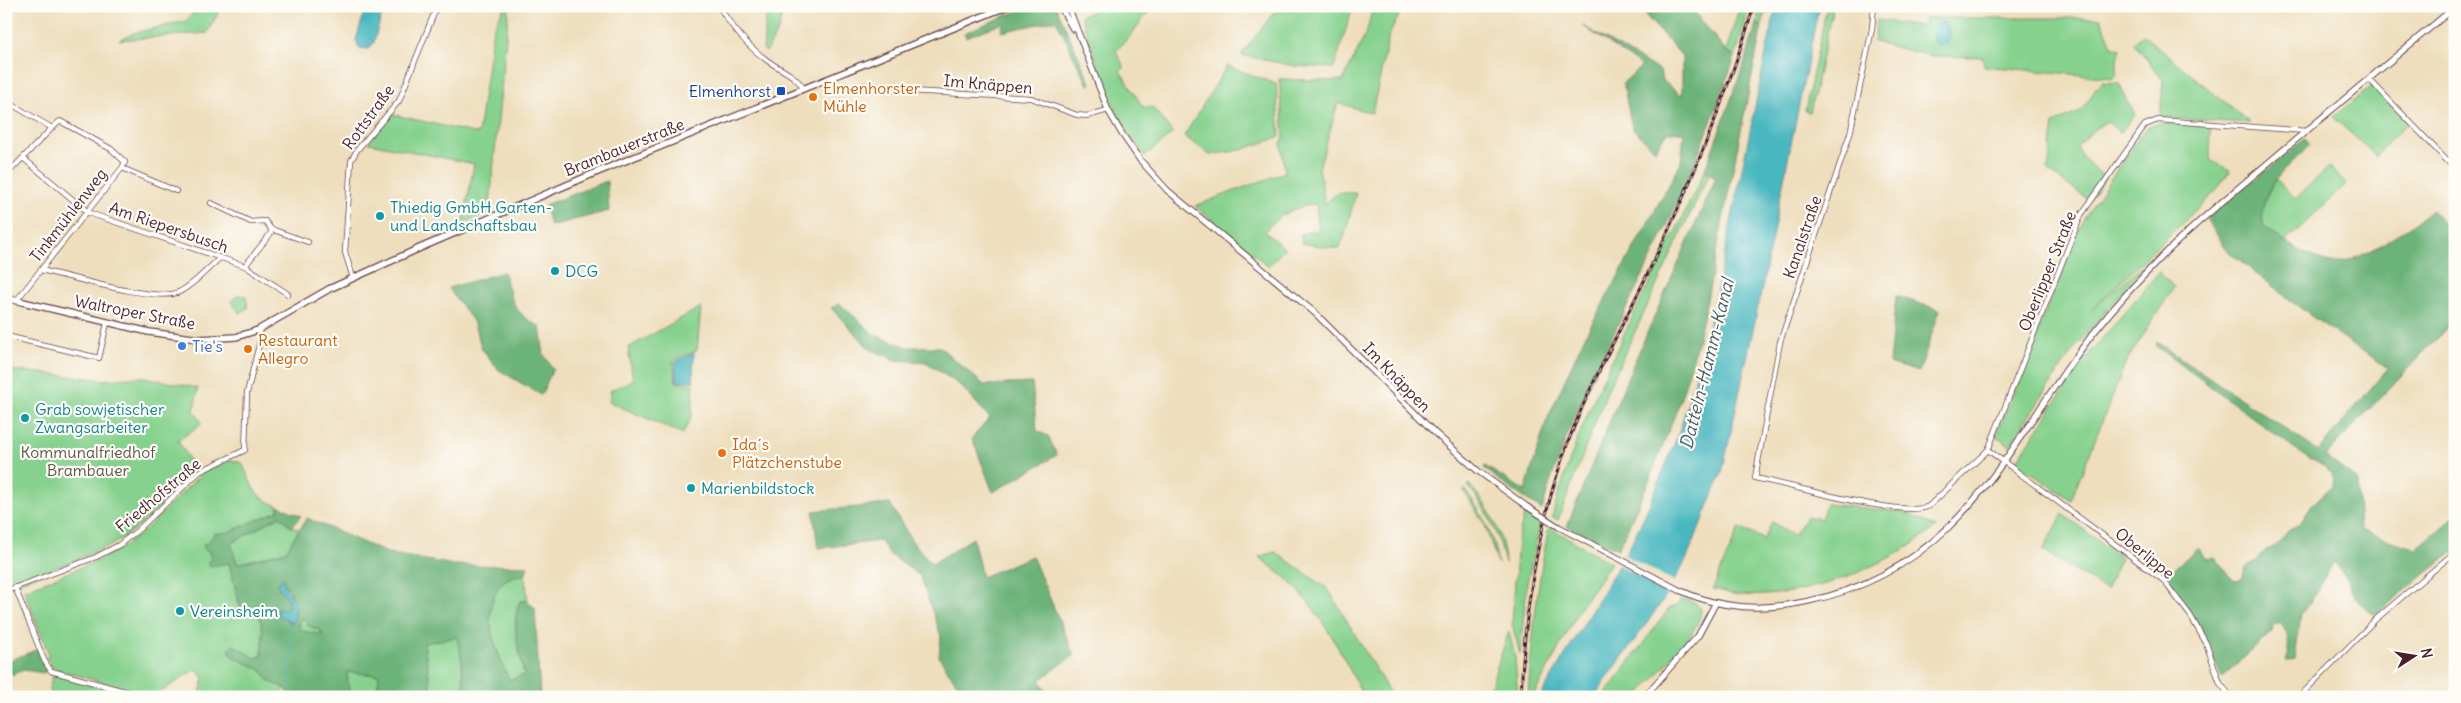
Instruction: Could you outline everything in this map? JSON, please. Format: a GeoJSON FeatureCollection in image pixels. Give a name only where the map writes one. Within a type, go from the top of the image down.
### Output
{"type":"FeatureCollection","features":[{"type":"Feature","properties":{"kind":"main road","name":"Brambauerstraße"},"geometry":{"type":"LineString","coordinates":[[259,332],[353,278],[595,174],[1008,6]]}},
{"type":"Feature","properties":{"kind":"main road","name":"Waltroper Straße"},"geometry":{"type":"LineString","coordinates":[[6,298],[107,323],[199,339],[220,340],[259,332]]}},
{"type":"Feature","properties":{"kind":"street","name":"Rottstraße"},"geometry":{"type":"LineString","coordinates":[[353,278],[345,252],[351,161],[357,150],[399,101],[437,6]]}},
{"type":"Feature","properties":{"kind":"street"},"geometry":{"type":"LineString","coordinates":[[719,6],[734,30],[752,49],[769,63],[799,80],[804,90]]}},
{"type":"Feature","properties":{"kind":"street"},"geometry":{"type":"LineString","coordinates":[[1060,6],[1078,38]]}},
{"type":"Feature","properties":{"kind":"street","name":"Im Knäppen"},"geometry":{"type":"LineString","coordinates":[[1068,6],[1078,38],[1108,110],[1140,160],[1167,190],[1315,313],[1436,434],[1478,471],[1559,527],[1679,590],[1715,604]]}},
{"type":"Feature","properties":{"kind":"street","name":"Kanalstraße"},"geometry":{"type":"LineString","coordinates":[[1755,478],[1780,342],[1850,134],[1872,29],[1874,6]]}},
{"type":"Feature","properties":{"kind":"street"},"geometry":{"type":"LineString","coordinates":[[1644,697],[1698,636],[1715,604],[1752,608],[1795,604],[1839,593],[1873,580],[1916,555],[1953,525],[1985,489],[2072,361],[2128,291],[2193,226],[2455,8]]}},
{"type":"Feature","properties":{"kind":"street"},"geometry":{"type":"LineString","coordinates":[[2369,79],[2455,169]]}},
{"type":"Feature","properties":{"kind":"street","name":"Im Knäppen"},"geometry":{"type":"LineString","coordinates":[[864,85],[875,89],[1031,98],[1077,115],[1094,115],[1108,110]]}},
{"type":"Feature","properties":{"kind":"street"},"geometry":{"type":"LineString","coordinates":[[6,101],[52,128]]}},
{"type":"Feature","properties":{"kind":"street","name":"Oberlipper Straße"},"geometry":{"type":"LineString","coordinates":[[1755,478],[1816,493],[1900,508],[1923,510],[1935,502],[1988,450],[2081,215],[2145,125],[2158,120],[2307,131]]}},
{"type":"Feature","properties":{"kind":"street"},"geometry":{"type":"LineString","coordinates":[[6,175],[60,121],[110,149],[125,162],[122,168]]}},
{"type":"Feature","properties":{"kind":"street"},"geometry":{"type":"LineString","coordinates":[[23,158],[86,211]]}},
{"type":"Feature","properties":{"kind":"street","name":"Tinkmühlenweg"},"geometry":{"type":"LineString","coordinates":[[16,301],[122,168],[176,191]]}},
{"type":"Feature","properties":{"kind":"street","name":"Am Riepersbusch"},"geometry":{"type":"LineString","coordinates":[[211,203],[251,222],[265,221],[271,229],[308,242]]}},
{"type":"Feature","properties":{"kind":"street","name":"Am Riepersbusch"},"geometry":{"type":"LineString","coordinates":[[86,211],[245,266],[288,294]]}},
{"type":"Feature","properties":{"kind":"street","name":"Am Riepersbusch"},"geometry":{"type":"LineString","coordinates":[[245,266],[271,229]]}},
{"type":"Feature","properties":{"kind":"street"},"geometry":{"type":"LineString","coordinates":[[41,270],[139,292],[167,296],[189,286],[220,258]]}},
{"type":"Feature","properties":{"kind":"street"},"geometry":{"type":"LineString","coordinates":[[6,336],[99,358],[107,323]]}},
{"type":"Feature","properties":{"kind":"street","name":"Friedhofstraße"},"geometry":{"type":"LineString","coordinates":[[6,591],[96,557],[119,545],[138,530],[200,472],[245,450],[247,393],[259,332]]}},
{"type":"Feature","properties":{"kind":"street"},"geometry":{"type":"LineString","coordinates":[[1988,450],[2005,462]]}},
{"type":"Feature","properties":{"kind":"street","name":"Oberlippe"},"geometry":{"type":"LineString","coordinates":[[2005,462],[2162,580],[2190,615],[2206,643],[2220,683],[2231,697]]}},
{"type":"Feature","properties":{"kind":"street"},"geometry":{"type":"LineString","coordinates":[[2299,697],[2375,620],[2455,552]]}},
{"type":"Feature","properties":{"kind":"street"},"geometry":{"type":"LineString","coordinates":[[16,588],[44,660],[52,671],[146,697]]}},
{"type":"Feature","properties":{"kind":"green space"},"geometry":{"type":"Polygon","coordinates":[[[200,6],[222,6],[207,33],[119,40],[134,33],[186,21],[200,6]]]}},
{"type":"Feature","properties":{"kind":"green space"},"geometry":{"type":"Polygon","coordinates":[[[505,6],[509,6],[489,213],[463,223],[474,164],[369,143],[391,114],[478,134],[493,29],[505,6]]]}},
{"type":"Feature","properties":{"kind":"green space"},"geometry":{"type":"Polygon","coordinates":[[[767,6],[783,6],[779,29],[766,52],[763,49],[767,6]]]}},
{"type":"Feature","properties":{"kind":"green space"},"geometry":{"type":"Polygon","coordinates":[[[1035,6],[1053,6],[1057,9],[1091,84],[1088,85],[1056,20],[1002,32],[1003,23],[966,37],[964,33],[1012,13],[1035,6]]]}},
{"type":"Feature","properties":{"kind":"green space"},"geometry":{"type":"Polygon","coordinates":[[[1106,6],[1153,6],[1116,51],[1124,67],[1120,71],[1143,107],[1153,108],[1173,133],[1145,156],[1126,129],[1107,93],[1081,16],[1106,6]]]}},
{"type":"Feature","properties":{"kind":"green space"},"geometry":{"type":"Polygon","coordinates":[[[1279,6],[1290,6],[1298,12],[1303,6],[1353,6],[1334,68],[1294,66],[1241,55],[1279,6]]]}},
{"type":"Feature","properties":{"kind":"green space"},"geometry":{"type":"Polygon","coordinates":[[[1373,6],[1404,6],[1389,35],[1372,113],[1338,103],[1319,168],[1325,204],[1337,193],[1356,193],[1344,238],[1338,249],[1302,243],[1300,234],[1319,230],[1316,204],[1294,209],[1281,216],[1265,232],[1285,249],[1268,266],[1195,206],[1285,172],[1281,143],[1284,137],[1279,79],[1343,81],[1367,31],[1373,6]]]}},
{"type":"Feature","properties":{"kind":"green space"},"geometry":{"type":"Polygon","coordinates":[[[1637,6],[1690,6],[1726,51],[1735,57],[1688,179],[1567,435],[1542,510],[1484,468],[1485,466],[1525,491],[1546,422],[1583,340],[1681,163],[1684,132],[1667,132],[1655,150],[1632,128],[1623,83],[1642,66],[1583,26],[1660,71],[1662,80],[1682,96],[1682,56],[1637,6]]]}},
{"type":"Feature","properties":{"kind":"green space"},"geometry":{"type":"Polygon","coordinates":[[[1740,6],[1750,6],[1735,57],[1726,51],[1740,6]]]}},
{"type":"Feature","properties":{"kind":"green space"},"geometry":{"type":"Polygon","coordinates":[[[1761,6],[1767,6],[1762,26],[1756,24],[1761,6]]]}},
{"type":"Feature","properties":{"kind":"green space"},"geometry":{"type":"Polygon","coordinates":[[[1827,6],[1833,6],[1810,112],[1805,111],[1827,6]]]}},
{"type":"Feature","properties":{"kind":"green space"},"geometry":{"type":"Polygon","coordinates":[[[1925,18],[2101,18],[2112,46],[2121,49],[2117,59],[2117,74],[2114,78],[1984,66],[1983,57],[1932,56],[1874,42],[1877,20],[1923,26],[1925,18]]]}},
{"type":"Feature","properties":{"kind":"green space"},"geometry":{"type":"Polygon","coordinates":[[[1756,24],[1762,26],[1705,309],[1693,359],[1679,404],[1648,483],[1618,549],[1598,541],[1592,541],[1567,526],[1629,374],[1716,178],[1705,170],[1748,53],[1756,24]]]}},
{"type":"Feature","properties":{"kind":"green space"},"geometry":{"type":"Polygon","coordinates":[[[2143,35],[2250,123],[2160,118],[2163,80],[2134,43],[2143,35]]]}},
{"type":"Feature","properties":{"kind":"green space"},"geometry":{"type":"Polygon","coordinates":[[[1227,66],[1276,84],[1280,137],[1241,150],[1210,155],[1184,136],[1227,66]]]}},
{"type":"Feature","properties":{"kind":"green space"},"geometry":{"type":"Polygon","coordinates":[[[2101,82],[2119,83],[2126,100],[2135,114],[2120,133],[2107,121],[2096,128],[2077,146],[2082,157],[2105,178],[2089,200],[2048,171],[2054,123],[2080,112],[2101,82]]]}},
{"type":"Feature","properties":{"kind":"green space"},"geometry":{"type":"Polygon","coordinates":[[[2372,86],[2407,122],[2376,156],[2333,117],[2372,86]]]}},
{"type":"Feature","properties":{"kind":"green space"},"geometry":{"type":"Polygon","coordinates":[[[2160,123],[2211,126],[2210,160],[2230,170],[2217,190],[2091,310],[2152,258],[2073,350],[2010,445],[1996,436],[2082,221],[2140,136],[2149,126],[2160,123]]]}},
{"type":"Feature","properties":{"kind":"green space"},"geometry":{"type":"Polygon","coordinates":[[[2305,139],[2310,145],[2283,171],[2270,189],[2265,200],[2263,225],[2285,242],[2323,261],[2340,263],[2353,259],[2383,244],[2432,210],[2453,234],[2455,233],[2455,319],[2325,456],[2357,480],[2360,530],[2416,549],[2455,516],[2455,550],[2376,614],[2367,610],[2361,604],[2343,574],[2332,562],[2319,590],[2301,614],[2295,659],[2286,661],[2288,645],[2286,631],[2279,623],[2273,624],[2272,632],[2222,678],[2202,632],[2168,582],[2170,572],[2198,548],[2207,559],[2215,557],[2230,577],[2236,580],[2242,578],[2246,567],[2257,560],[2266,550],[2276,546],[2288,531],[2301,522],[2313,504],[2333,485],[2334,479],[2325,467],[2302,454],[2156,346],[2157,342],[2318,451],[2388,368],[2308,314],[2228,251],[2206,219],[2305,139]]]}},
{"type":"Feature","properties":{"kind":"green space"},"geometry":{"type":"Polygon","coordinates":[[[2329,167],[2346,184],[2285,242],[2263,225],[2261,208],[2275,179],[2295,199],[2329,167]]]}},
{"type":"Feature","properties":{"kind":"green space"},"geometry":{"type":"Polygon","coordinates":[[[1705,170],[1710,172],[1608,389],[1558,520],[1552,517],[1582,427],[1621,340],[1705,170]]]}},
{"type":"Feature","properties":{"kind":"green space"},"geometry":{"type":"Polygon","coordinates":[[[607,181],[609,211],[550,226],[545,205],[607,181]]]}},
{"type":"Feature","properties":{"kind":"green space"},"geometry":{"type":"Polygon","coordinates":[[[504,272],[514,305],[523,316],[540,327],[544,355],[553,369],[541,395],[499,370],[482,349],[473,321],[448,288],[504,272]]]}},
{"type":"Feature","properties":{"kind":"green space"},"geometry":{"type":"Polygon","coordinates":[[[2159,272],[2174,287],[2126,362],[2071,500],[2016,462],[2083,361],[2159,272]]]}},
{"type":"Feature","properties":{"kind":"green space"},"geometry":{"type":"Polygon","coordinates":[[[238,295],[246,296],[248,308],[240,313],[231,301],[238,295]]]}},
{"type":"Feature","properties":{"kind":"green space"},"geometry":{"type":"Polygon","coordinates":[[[1896,296],[1940,310],[1919,372],[1889,363],[1896,296]]]}},
{"type":"Feature","properties":{"kind":"green space"},"geometry":{"type":"Polygon","coordinates":[[[840,304],[875,335],[907,347],[940,347],[984,385],[1032,383],[1037,431],[1048,436],[1057,455],[993,492],[972,438],[990,418],[961,386],[926,362],[895,360],[870,349],[831,308],[840,304]]]}},
{"type":"Feature","properties":{"kind":"green space"},"geometry":{"type":"Polygon","coordinates":[[[701,307],[697,350],[673,361],[676,382],[694,385],[692,415],[683,434],[609,402],[611,390],[633,380],[628,348],[701,307]]]}},
{"type":"Feature","properties":{"kind":"green space","name":"Kommunalfriedhof Brambauer"},"geometry":{"type":"Polygon","coordinates":[[[12,370],[105,380],[144,377],[198,388],[194,411],[202,423],[178,441],[196,471],[140,525],[114,544],[6,588],[6,373],[12,370]]]}},
{"type":"Feature","properties":{"kind":"green space"},"geometry":{"type":"Polygon","coordinates":[[[231,460],[242,463],[254,490],[263,498],[279,506],[278,511],[229,532],[214,534],[209,542],[203,545],[208,550],[212,560],[229,563],[240,608],[257,604],[263,632],[262,657],[255,658],[229,649],[232,656],[261,670],[270,681],[284,687],[283,697],[199,697],[204,678],[196,669],[153,697],[53,668],[46,657],[49,655],[24,590],[97,561],[121,548],[142,533],[203,472],[231,460]]]}},
{"type":"Feature","properties":{"kind":"green space"},"geometry":{"type":"Polygon","coordinates":[[[1469,484],[1483,502],[1494,521],[1502,542],[1505,564],[1500,543],[1492,523],[1468,486],[1469,484]]]}},
{"type":"Feature","properties":{"kind":"green space"},"geometry":{"type":"Polygon","coordinates":[[[1465,489],[1477,507],[1494,543],[1498,564],[1485,525],[1464,491],[1465,489]]]}},
{"type":"Feature","properties":{"kind":"green space"},"geometry":{"type":"Polygon","coordinates":[[[890,504],[912,541],[932,564],[973,538],[982,577],[1032,556],[1074,655],[1040,680],[1049,697],[966,697],[939,657],[941,636],[920,576],[889,554],[881,541],[818,548],[813,511],[890,504]]]}},
{"type":"Feature","properties":{"kind":"green space"},"geometry":{"type":"Polygon","coordinates":[[[1826,504],[1904,512],[1936,527],[1894,555],[1844,578],[1817,586],[1764,595],[1739,595],[1713,589],[1739,528],[1764,539],[1772,522],[1794,535],[1807,516],[1821,519],[1826,504]]]}},
{"type":"Feature","properties":{"kind":"green space"},"geometry":{"type":"Polygon","coordinates":[[[279,506],[301,516],[291,527],[280,516],[231,543],[237,564],[286,551],[307,518],[387,553],[454,565],[528,566],[525,575],[508,578],[499,586],[493,598],[490,616],[497,651],[509,680],[524,675],[516,628],[517,610],[520,601],[528,601],[535,608],[540,697],[466,697],[459,644],[456,637],[424,643],[432,697],[377,697],[379,675],[347,672],[350,697],[291,697],[284,687],[270,682],[261,670],[232,656],[229,649],[234,645],[255,658],[262,656],[263,632],[257,604],[241,609],[229,563],[210,566],[208,562],[212,560],[208,550],[205,550],[203,545],[209,542],[214,534],[229,532],[278,511],[279,506]],[[283,583],[289,605],[284,618],[289,623],[296,610],[290,590],[283,583]],[[301,617],[299,628],[301,631],[323,635],[319,630],[307,625],[307,621],[301,617]]]}},
{"type":"Feature","properties":{"kind":"green space"},"geometry":{"type":"Polygon","coordinates":[[[1525,511],[1541,522],[1527,583],[1520,654],[1512,624],[1518,539],[1525,511]]]}},
{"type":"Feature","properties":{"kind":"green space"},"geometry":{"type":"Polygon","coordinates":[[[2063,514],[2121,558],[2106,590],[2043,551],[2063,514]]]}},
{"type":"Feature","properties":{"kind":"green space"},"geometry":{"type":"Polygon","coordinates":[[[280,516],[291,527],[299,529],[286,551],[237,564],[230,544],[280,516]]]}},
{"type":"Feature","properties":{"kind":"green space"},"geometry":{"type":"Polygon","coordinates":[[[1549,527],[1611,563],[1581,606],[1533,697],[1528,697],[1541,569],[1549,527]]]}},
{"type":"Feature","properties":{"kind":"green space"},"geometry":{"type":"Polygon","coordinates":[[[1275,552],[1328,589],[1392,697],[1364,697],[1331,636],[1312,607],[1289,581],[1259,557],[1275,552]]]}},
{"type":"Feature","properties":{"kind":"green space"},"geometry":{"type":"Polygon","coordinates":[[[515,575],[525,575],[528,601],[520,601],[516,619],[517,638],[524,675],[508,680],[493,638],[490,620],[492,599],[501,582],[515,575]]]}},
{"type":"Feature","properties":{"kind":"green space"},"geometry":{"type":"Polygon","coordinates":[[[1681,599],[1696,603],[1701,609],[1694,630],[1686,642],[1637,697],[1603,697],[1669,609],[1677,605],[1681,599]]]}},
{"type":"Feature","properties":{"kind":"green space"},"geometry":{"type":"Polygon","coordinates":[[[301,617],[307,621],[307,625],[319,630],[323,635],[301,631],[299,628],[301,617]]]}},
{"type":"Feature","properties":{"kind":"green space"},"geometry":{"type":"Polygon","coordinates":[[[1509,631],[1515,658],[1518,697],[1487,697],[1509,631]]]}},
{"type":"Feature","properties":{"kind":"green space"},"geometry":{"type":"Polygon","coordinates":[[[456,637],[459,644],[466,697],[432,697],[424,643],[456,637]]]}},
{"type":"Feature","properties":{"kind":"green space"},"geometry":{"type":"Polygon","coordinates":[[[38,649],[47,669],[44,673],[23,670],[13,675],[6,670],[6,662],[38,649]]]}},
{"type":"Feature","properties":{"kind":"green space"},"geometry":{"type":"Polygon","coordinates":[[[346,672],[379,675],[377,697],[350,697],[346,672]]]}},
{"type":"Feature","properties":{"kind":"green space"},"geometry":{"type":"Polygon","coordinates":[[[53,675],[138,697],[51,697],[49,688],[53,675]]]}},
{"type":"Feature","properties":{"kind":"water"},"geometry":{"type":"Polygon","coordinates":[[[366,6],[384,6],[374,42],[369,49],[359,48],[356,40],[366,6]]]}},
{"type":"Feature","properties":{"kind":"water","name":"Datteln-Hamm-Kanal"},"geometry":{"type":"Polygon","coordinates":[[[1776,6],[1819,6],[1722,473],[1687,558],[1666,596],[1594,697],[1540,697],[1630,546],[1649,506],[1679,432],[1705,347],[1776,6]]]}},
{"type":"Feature","properties":{"kind":"water"},"geometry":{"type":"Polygon","coordinates":[[[1943,22],[1948,28],[1950,37],[1946,44],[1938,46],[1933,39],[1933,31],[1935,25],[1943,22]]]}},
{"type":"Feature","properties":{"kind":"water"},"geometry":{"type":"Polygon","coordinates":[[[694,353],[693,382],[677,381],[675,362],[694,353]]]}},
{"type":"Feature","properties":{"kind":"water"},"geometry":{"type":"Polygon","coordinates":[[[284,579],[283,583],[294,600],[294,622],[292,623],[278,615],[277,609],[285,610],[289,604],[287,598],[277,585],[284,579]]]}},
{"type":"Feature","properties":{"kind":"pier"},"geometry":{"type":"Polygon","coordinates":[[[1622,554],[1677,583],[1671,593],[1616,564],[1622,554]]]}},
{"type":"Feature","properties":{"kind":"waterway"},"geometry":{"type":"LineString","coordinates":[[289,623],[287,633],[292,656],[290,679],[293,691],[297,697]]}},
{"type":"Feature","properties":{"kind":"railway"},"geometry":{"type":"LineString","coordinates":[[1521,697],[1525,636],[1533,576],[1545,517],[1562,459],[1580,411],[1648,273],[1693,175],[1732,74],[1754,6]]}},
{"type":"Feature","properties":{"kind":"place","name":"Elmenhorst"},"geometry":{"type":"Point","coordinates":[781,91]}},
{"type":"Feature","properties":{"kind":"place","name":"Elmenhorster Mühle"},"geometry":{"type":"Point","coordinates":[813,97]}},
{"type":"Feature","properties":{"kind":"place","name":"Thiedig GmbH Garten- und Landschaftsbau"},"geometry":{"type":"Point","coordinates":[380,216]}},
{"type":"Feature","properties":{"kind":"place","name":"DCG"},"geometry":{"type":"Point","coordinates":[555,271]}},
{"type":"Feature","properties":{"kind":"place","name":"Tie's"},"geometry":{"type":"Point","coordinates":[182,346]}},
{"type":"Feature","properties":{"kind":"place","name":"Restaurant Allegro"},"geometry":{"type":"Point","coordinates":[248,349]}},
{"type":"Feature","properties":{"kind":"place","name":"Grab sowjetischer Zwangsarbeiter"},"geometry":{"type":"Point","coordinates":[25,418]}},
{"type":"Feature","properties":{"kind":"place","name":"Ida´s Plätzchenstube"},"geometry":{"type":"Point","coordinates":[722,453]}},
{"type":"Feature","properties":{"kind":"place","name":"Marienbildstock"},"geometry":{"type":"Point","coordinates":[691,488]}},
{"type":"Feature","properties":{"kind":"place","name":"Vereinsheim"},"geometry":{"type":"Point","coordinates":[180,611]}}]}
